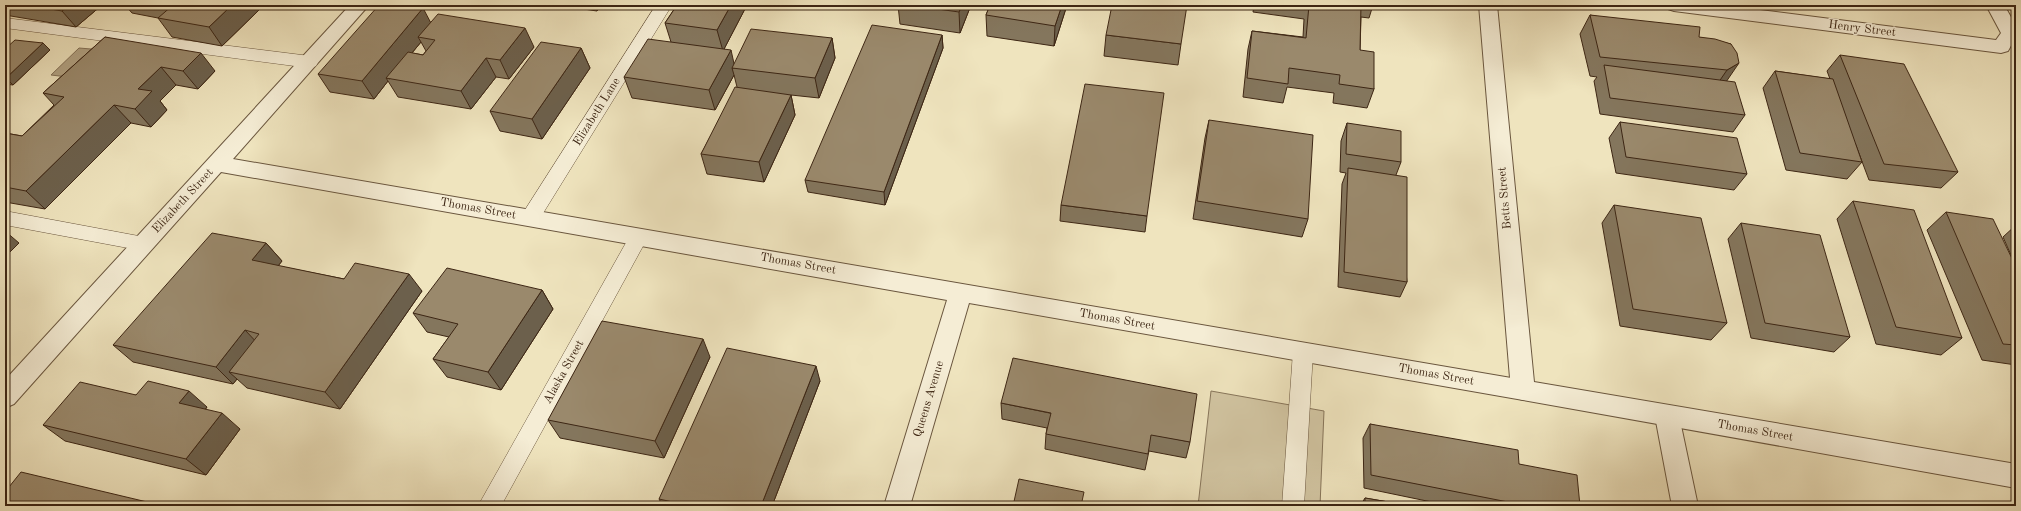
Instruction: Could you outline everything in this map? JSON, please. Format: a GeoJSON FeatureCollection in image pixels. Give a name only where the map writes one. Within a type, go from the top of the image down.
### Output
{"type":"FeatureCollection","features":[{"type":"Feature","properties":{"kind":"street","name":"Elizabeth Street"},"geometry":{"type":"LineString","coordinates":[[5,397],[218,164],[360,5]]}},
{"type":"Feature","properties":{"kind":"street","name":"Betts Street"},"geometry":{"type":"LineString","coordinates":[[1488,5],[1523,390]]}},
{"type":"Feature","properties":{"kind":"street","name":"Henry Street"},"geometry":{"type":"LineString","coordinates":[[1674,5],[2001,47],[2010,32],[1995,5]]}},
{"type":"Feature","properties":{"kind":"street","name":"Thomas Street"},"geometry":{"type":"LineString","coordinates":[[218,164],[2016,476]]}},
{"type":"Feature","properties":{"kind":"street","name":"Queens Avenue"},"geometry":{"type":"LineString","coordinates":[[897,506],[961,292]]}},
{"type":"Feature","properties":{"kind":"street"},"geometry":{"type":"LineString","coordinates":[[1667,416],[1685,506]]}},
{"type":"Feature","properties":{"kind":"lane","name":"Elizabeth Lane"},"geometry":{"type":"LineString","coordinates":[[530,218],[664,5]]}},
{"type":"Feature","properties":{"kind":"lane"},"geometry":{"type":"LineString","coordinates":[[5,23],[310,62]]}},
{"type":"Feature","properties":{"kind":"lane"},"geometry":{"type":"LineString","coordinates":[[5,218],[144,244]]}},
{"type":"Feature","properties":{"kind":"lane","name":"Alaska Street"},"geometry":{"type":"LineString","coordinates":[[489,506],[639,237]]}},
{"type":"Feature","properties":{"kind":"lane"},"geometry":{"type":"LineString","coordinates":[[1293,506],[1303,352]]}},
{"type":"Feature","properties":{"kind":"shaded area"},"geometry":{"type":"Polygon","coordinates":[[[79,48],[103,50],[76,78],[51,75],[79,48]]]}},
{"type":"Feature","properties":{"kind":"shaded area"},"geometry":{"type":"Polygon","coordinates":[[[1211,391],[1324,411],[1320,506],[1198,506],[1211,391]]]}},
{"type":"Feature","properties":{"kind":"building"},"geometry":{"type":"Polygon","coordinates":[[[28,5],[69,5],[62,11],[28,5]]]}},
{"type":"Feature","properties":{"kind":"building"},"geometry":{"type":"Polygon","coordinates":[[[173,5],[232,5],[209,27],[158,18],[173,5]]]}},
{"type":"Feature","properties":{"kind":"building"},"geometry":{"type":"Polygon","coordinates":[[[379,5],[403,5],[423,8],[362,81],[318,74],[379,5]]]}},
{"type":"Feature","properties":{"kind":"building"},"geometry":{"type":"Polygon","coordinates":[[[677,5],[731,5],[717,30],[665,23],[677,5]]]}},
{"type":"Feature","properties":{"kind":"building"},"geometry":{"type":"Polygon","coordinates":[[[909,5],[962,5],[959,12],[909,5]]]}},
{"type":"Feature","properties":{"kind":"building"},"geometry":{"type":"Polygon","coordinates":[[[990,5],[1062,5],[1055,26],[986,15],[990,5]]]}},
{"type":"Feature","properties":{"kind":"building"},"geometry":{"type":"Polygon","coordinates":[[[1112,5],[1187,5],[1181,44],[1106,35],[1112,5]]]}},
{"type":"Feature","properties":{"kind":"building"},"geometry":{"type":"Polygon","coordinates":[[[1309,5],[1361,5],[1360,50],[1374,52],[1374,89],[1339,84],[1340,75],[1289,68],[1288,84],[1247,78],[1252,31],[1306,38],[1309,5]]]}},
{"type":"Feature","properties":{"kind":"building"},"geometry":{"type":"Polygon","coordinates":[[[438,14],[525,28],[500,60],[486,58],[461,91],[386,78],[408,52],[423,55],[435,40],[418,37],[438,14]]]}},
{"type":"Feature","properties":{"kind":"building"},"geometry":{"type":"Polygon","coordinates":[[[1590,15],[1700,27],[1699,37],[1715,39],[1731,44],[1737,53],[1739,63],[1727,70],[1600,57],[1590,15]]]}},
{"type":"Feature","properties":{"kind":"building"},"geometry":{"type":"Polygon","coordinates":[[[872,25],[942,35],[884,192],[805,180],[872,25]]]}},
{"type":"Feature","properties":{"kind":"building"},"geometry":{"type":"Polygon","coordinates":[[[751,29],[832,38],[815,78],[732,68],[751,29]]]}},
{"type":"Feature","properties":{"kind":"building"},"geometry":{"type":"Polygon","coordinates":[[[105,37],[201,53],[183,71],[161,67],[138,89],[152,91],[135,109],[114,105],[26,191],[5,187],[5,133],[22,136],[64,97],[43,93],[105,37]]]}},
{"type":"Feature","properties":{"kind":"building"},"geometry":{"type":"Polygon","coordinates":[[[648,39],[731,50],[709,90],[624,77],[648,39]]]}},
{"type":"Feature","properties":{"kind":"building"},"geometry":{"type":"Polygon","coordinates":[[[15,40],[43,43],[5,78],[5,49],[15,40]]]}},
{"type":"Feature","properties":{"kind":"building"},"geometry":{"type":"Polygon","coordinates":[[[541,42],[581,48],[532,119],[490,111],[541,42]]]}},
{"type":"Feature","properties":{"kind":"building"},"geometry":{"type":"Polygon","coordinates":[[[1840,55],[1904,64],[1958,172],[1884,164],[1840,55]]]}},
{"type":"Feature","properties":{"kind":"building"},"geometry":{"type":"Polygon","coordinates":[[[1604,65],[1735,82],[1745,115],[1610,98],[1604,65]]]}},
{"type":"Feature","properties":{"kind":"building"},"geometry":{"type":"Polygon","coordinates":[[[1775,71],[1833,79],[1862,162],[1800,153],[1775,71]]]}},
{"type":"Feature","properties":{"kind":"building"},"geometry":{"type":"Polygon","coordinates":[[[1085,84],[1164,93],[1147,216],[1061,205],[1085,84]]]}},
{"type":"Feature","properties":{"kind":"building"},"geometry":{"type":"Polygon","coordinates":[[[735,87],[791,95],[759,162],[701,154],[735,87]]]}},
{"type":"Feature","properties":{"kind":"building"},"geometry":{"type":"Polygon","coordinates":[[[1209,120],[1313,135],[1308,219],[1197,201],[1209,120]]]}},
{"type":"Feature","properties":{"kind":"building"},"geometry":{"type":"Polygon","coordinates":[[[1620,122],[1737,138],[1747,174],[1626,157],[1620,122]]]}},
{"type":"Feature","properties":{"kind":"building"},"geometry":{"type":"Polygon","coordinates":[[[1347,123],[1401,131],[1401,162],[1346,154],[1347,123]]]}},
{"type":"Feature","properties":{"kind":"building"},"geometry":{"type":"Polygon","coordinates":[[[1348,168],[1407,177],[1407,282],[1344,272],[1348,168]]]}},
{"type":"Feature","properties":{"kind":"building"},"geometry":{"type":"Polygon","coordinates":[[[1853,201],[1914,210],[1962,338],[1896,327],[1853,201]]]}},
{"type":"Feature","properties":{"kind":"building"},"geometry":{"type":"Polygon","coordinates":[[[1614,205],[1701,218],[1727,323],[1633,309],[1614,205]]]}},
{"type":"Feature","properties":{"kind":"building"},"geometry":{"type":"Polygon","coordinates":[[[1946,212],[1993,219],[2016,267],[2016,345],[2003,344],[1946,212]]]}},
{"type":"Feature","properties":{"kind":"building"},"geometry":{"type":"Polygon","coordinates":[[[1741,223],[1820,235],[1850,337],[1765,323],[1741,223]]]}},
{"type":"Feature","properties":{"kind":"building"},"geometry":{"type":"Polygon","coordinates":[[[212,233],[266,243],[252,260],[344,279],[355,263],[409,274],[325,392],[229,372],[259,334],[245,330],[216,367],[113,345],[212,233]]]}},
{"type":"Feature","properties":{"kind":"building"},"geometry":{"type":"Polygon","coordinates":[[[447,268],[542,290],[488,372],[433,359],[458,324],[413,313],[447,268]]]}},
{"type":"Feature","properties":{"kind":"building"},"geometry":{"type":"Polygon","coordinates":[[[602,321],[703,339],[655,441],[548,420],[602,321]]]}},
{"type":"Feature","properties":{"kind":"building"},"geometry":{"type":"Polygon","coordinates":[[[727,348],[816,366],[761,506],[691,506],[659,499],[727,348]]]}},
{"type":"Feature","properties":{"kind":"building"},"geometry":{"type":"Polygon","coordinates":[[[1013,358],[1197,394],[1190,442],[1151,435],[1148,454],[1046,434],[1051,413],[1001,403],[1013,358]]]}},
{"type":"Feature","properties":{"kind":"building"},"geometry":{"type":"Polygon","coordinates":[[[148,381],[189,391],[179,403],[222,413],[186,459],[43,425],[80,382],[136,395],[148,381]]]}},
{"type":"Feature","properties":{"kind":"building"},"geometry":{"type":"Polygon","coordinates":[[[1370,424],[1518,450],[1519,464],[1577,475],[1580,506],[1514,506],[1513,503],[1371,475],[1370,424]]]}},
{"type":"Feature","properties":{"kind":"building"},"geometry":{"type":"Polygon","coordinates":[[[21,472],[164,506],[5,506],[5,492],[21,472]]]}},
{"type":"Feature","properties":{"kind":"building"},"geometry":{"type":"Polygon","coordinates":[[[1019,479],[1084,492],[1081,506],[1013,506],[1019,479]]]}},
{"type":"Feature","properties":{"kind":"building"},"geometry":{"type":"Polygon","coordinates":[[[1365,498],[1412,506],[1365,506],[1365,498]]]}}]}
